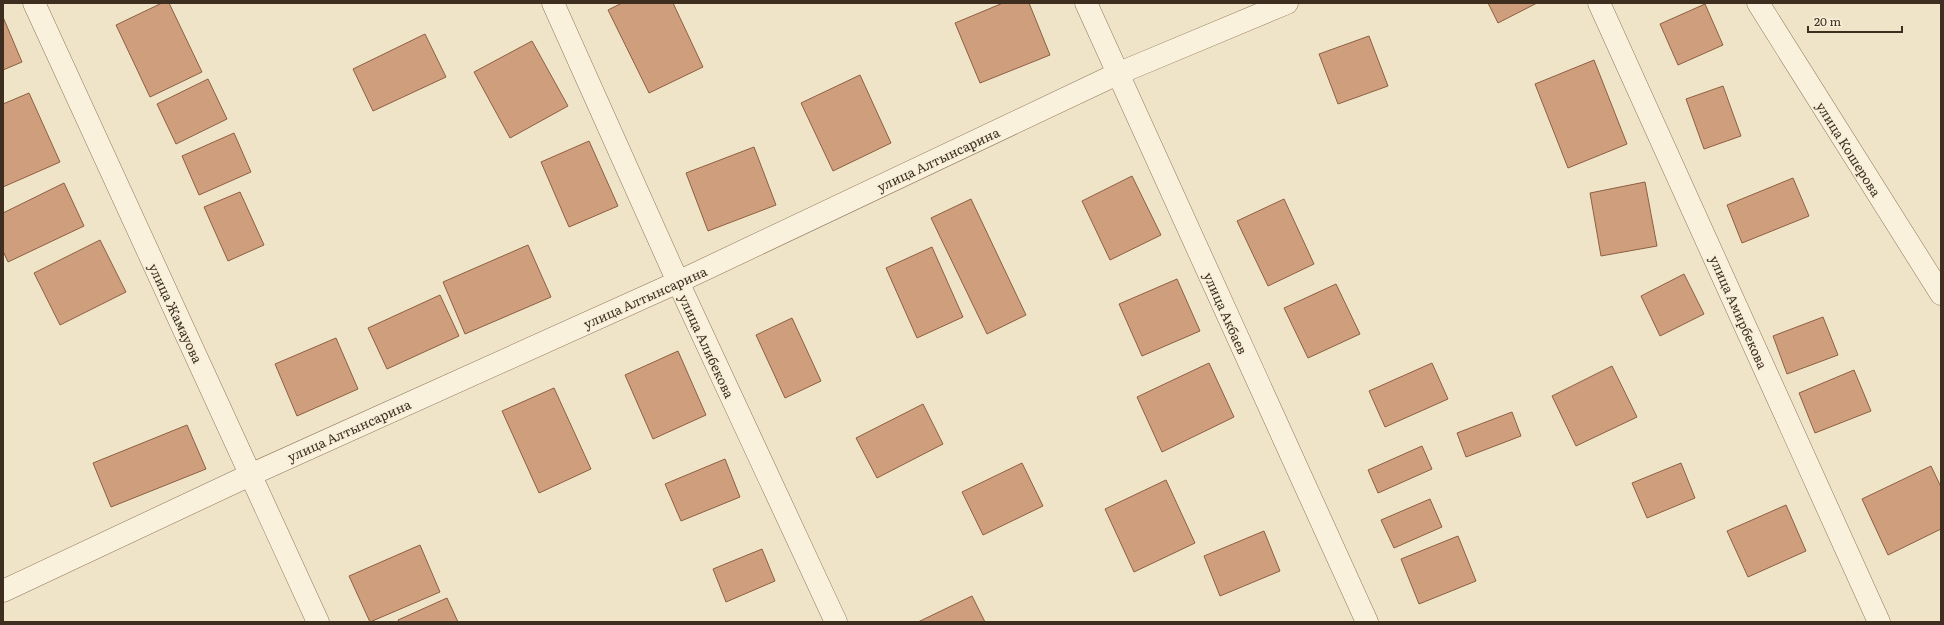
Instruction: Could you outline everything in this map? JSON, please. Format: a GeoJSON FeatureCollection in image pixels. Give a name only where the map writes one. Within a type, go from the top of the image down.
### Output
{"type":"FeatureCollection","features":[{"type":"Feature","properties":{"kind":"street","name":"улица Жамауова"},"geometry":{"type":"LineString","coordinates":[[34,3],[318,622]]}},
{"type":"Feature","properties":{"kind":"street","name":"улица Алибекова"},"geometry":{"type":"LineString","coordinates":[[553,3],[678,282],[836,622]]}},
{"type":"Feature","properties":{"kind":"street","name":"улица Акбаев"},"geometry":{"type":"LineString","coordinates":[[1086,3],[1367,622]]}},
{"type":"Feature","properties":{"kind":"street","name":"улица Алтынсарина"},"geometry":{"type":"LineString","coordinates":[[3,591],[250,474],[678,282],[1118,74],[1287,3]]}},
{"type":"Feature","properties":{"kind":"street","name":"улица Амирбекова"},"geometry":{"type":"LineString","coordinates":[[1599,3],[1880,622]]}},
{"type":"Feature","properties":{"kind":"street","name":"улица Кошерова"},"geometry":{"type":"LineString","coordinates":[[1758,3],[1941,294]]}},
{"type":"Feature","properties":{"kind":"building"},"geometry":{"type":"Polygon","coordinates":[[[162,3],[169,3],[202,72],[150,97],[116,25],[162,3]]]}},
{"type":"Feature","properties":{"kind":"building"},"geometry":{"type":"Polygon","coordinates":[[[622,3],[673,3],[703,67],[649,93],[608,10],[622,3]]]}},
{"type":"Feature","properties":{"kind":"building"},"geometry":{"type":"Polygon","coordinates":[[[1003,3],[1029,3],[1050,55],[980,83],[955,23],[1003,3]]]}},
{"type":"Feature","properties":{"kind":"building"},"geometry":{"type":"Polygon","coordinates":[[[1488,3],[1537,3],[1498,23],[1488,3]]]}},
{"type":"Feature","properties":{"kind":"building"},"geometry":{"type":"Polygon","coordinates":[[[1705,4],[1723,45],[1678,65],[1660,24],[1705,4]]]}},
{"type":"Feature","properties":{"kind":"building"},"geometry":{"type":"Polygon","coordinates":[[[3,17],[22,62],[3,70],[3,17]]]}},
{"type":"Feature","properties":{"kind":"building"},"geometry":{"type":"Polygon","coordinates":[[[425,34],[446,77],[373,111],[353,69],[425,34]]]}},
{"type":"Feature","properties":{"kind":"building"},"geometry":{"type":"Polygon","coordinates":[[[1369,36],[1388,86],[1338,104],[1319,54],[1369,36]]]}},
{"type":"Feature","properties":{"kind":"building"},"geometry":{"type":"Polygon","coordinates":[[[532,41],[568,106],[510,138],[474,72],[532,41]]]}},
{"type":"Feature","properties":{"kind":"building"},"geometry":{"type":"Polygon","coordinates":[[[1594,60],[1627,144],[1568,168],[1535,84],[1594,60]]]}},
{"type":"Feature","properties":{"kind":"building"},"geometry":{"type":"Polygon","coordinates":[[[860,75],[891,143],[833,171],[801,103],[860,75]]]}},
{"type":"Feature","properties":{"kind":"building"},"geometry":{"type":"Polygon","coordinates":[[[208,79],[227,119],[176,144],[157,104],[208,79]]]}},
{"type":"Feature","properties":{"kind":"building"},"geometry":{"type":"Polygon","coordinates":[[[1723,86],[1741,136],[1704,149],[1686,99],[1723,86]]]}},
{"type":"Feature","properties":{"kind":"building"},"geometry":{"type":"Polygon","coordinates":[[[29,93],[60,162],[3,187],[3,104],[29,93]]]}},
{"type":"Feature","properties":{"kind":"building"},"geometry":{"type":"Polygon","coordinates":[[[234,133],[251,172],[199,195],[182,156],[234,133]]]}},
{"type":"Feature","properties":{"kind":"building"},"geometry":{"type":"Polygon","coordinates":[[[589,141],[618,206],[569,227],[541,162],[589,141]]]}},
{"type":"Feature","properties":{"kind":"building"},"geometry":{"type":"Polygon","coordinates":[[[754,147],[776,205],[708,231],[686,173],[754,147]]]}},
{"type":"Feature","properties":{"kind":"building"},"geometry":{"type":"Polygon","coordinates":[[[1132,176],[1161,235],[1110,260],[1082,201],[1132,176]]]}},
{"type":"Feature","properties":{"kind":"building"},"geometry":{"type":"Polygon","coordinates":[[[1793,178],[1809,216],[1742,243],[1727,205],[1793,178]]]}},
{"type":"Feature","properties":{"kind":"building"},"geometry":{"type":"Polygon","coordinates":[[[1645,182],[1657,246],[1601,256],[1590,193],[1645,182]]]}},
{"type":"Feature","properties":{"kind":"building"},"geometry":{"type":"Polygon","coordinates":[[[64,183],[84,226],[8,262],[3,251],[3,213],[64,183]]]}},
{"type":"Feature","properties":{"kind":"building"},"geometry":{"type":"Polygon","coordinates":[[[240,192],[264,245],[228,261],[204,207],[240,192]]]}},
{"type":"Feature","properties":{"kind":"building"},"geometry":{"type":"Polygon","coordinates":[[[971,199],[1026,315],[987,334],[931,218],[971,199]]]}},
{"type":"Feature","properties":{"kind":"building"},"geometry":{"type":"Polygon","coordinates":[[[1284,199],[1314,264],[1268,286],[1237,221],[1284,199]]]}},
{"type":"Feature","properties":{"kind":"building"},"geometry":{"type":"Polygon","coordinates":[[[100,240],[126,292],[60,325],[34,273],[100,240]]]}},
{"type":"Feature","properties":{"kind":"building"},"geometry":{"type":"Polygon","coordinates":[[[528,245],[551,297],[465,334],[443,282],[528,245]]]}},
{"type":"Feature","properties":{"kind":"building"},"geometry":{"type":"Polygon","coordinates":[[[932,247],[963,317],[917,338],[886,268],[932,247]]]}},
{"type":"Feature","properties":{"kind":"building"},"geometry":{"type":"Polygon","coordinates":[[[1684,274],[1704,314],[1660,336],[1641,296],[1684,274]]]}},
{"type":"Feature","properties":{"kind":"building"},"geometry":{"type":"Polygon","coordinates":[[[1177,279],[1200,331],[1142,356],[1119,304],[1177,279]]]}},
{"type":"Feature","properties":{"kind":"building"},"geometry":{"type":"Polygon","coordinates":[[[1336,284],[1360,334],[1308,358],[1284,308],[1336,284]]]}},
{"type":"Feature","properties":{"kind":"building"},"geometry":{"type":"Polygon","coordinates":[[[440,295],[459,336],[387,369],[368,328],[440,295]]]}},
{"type":"Feature","properties":{"kind":"building"},"geometry":{"type":"Polygon","coordinates":[[[1823,317],[1838,355],[1787,374],[1773,336],[1823,317]]]}},
{"type":"Feature","properties":{"kind":"building"},"geometry":{"type":"Polygon","coordinates":[[[792,318],[821,381],[785,398],[756,335],[792,318]]]}},
{"type":"Feature","properties":{"kind":"building"},"geometry":{"type":"Polygon","coordinates":[[[336,338],[358,389],[297,416],[275,364],[336,338]]]}},
{"type":"Feature","properties":{"kind":"building"},"geometry":{"type":"Polygon","coordinates":[[[678,351],[706,415],[653,439],[625,375],[678,351]]]}},
{"type":"Feature","properties":{"kind":"building"},"geometry":{"type":"Polygon","coordinates":[[[1209,363],[1234,417],[1162,452],[1137,397],[1209,363]]]}},
{"type":"Feature","properties":{"kind":"building"},"geometry":{"type":"Polygon","coordinates":[[[1432,363],[1448,399],[1385,427],[1369,391],[1432,363]]]}},
{"type":"Feature","properties":{"kind":"building"},"geometry":{"type":"Polygon","coordinates":[[[1612,366],[1637,417],[1576,446],[1552,396],[1612,366]]]}},
{"type":"Feature","properties":{"kind":"building"},"geometry":{"type":"Polygon","coordinates":[[[1854,370],[1871,411],[1815,433],[1799,393],[1854,370]]]}},
{"type":"Feature","properties":{"kind":"building"},"geometry":{"type":"Polygon","coordinates":[[[554,388],[591,469],[539,493],[502,411],[554,388]]]}},
{"type":"Feature","properties":{"kind":"building"},"geometry":{"type":"Polygon","coordinates":[[[923,404],[943,444],[877,478],[856,438],[923,404]]]}},
{"type":"Feature","properties":{"kind":"building"},"geometry":{"type":"Polygon","coordinates":[[[1512,412],[1521,436],[1466,457],[1457,433],[1512,412]]]}},
{"type":"Feature","properties":{"kind":"building"},"geometry":{"type":"Polygon","coordinates":[[[187,425],[206,469],[111,507],[93,463],[187,425]]]}},
{"type":"Feature","properties":{"kind":"building"},"geometry":{"type":"Polygon","coordinates":[[[1422,446],[1432,469],[1378,493],[1368,470],[1422,446]]]}},
{"type":"Feature","properties":{"kind":"building"},"geometry":{"type":"Polygon","coordinates":[[[725,459],[740,497],[681,521],[665,484],[725,459]]]}},
{"type":"Feature","properties":{"kind":"building"},"geometry":{"type":"Polygon","coordinates":[[[1022,463],[1043,506],[983,535],[962,492],[1022,463]]]}},
{"type":"Feature","properties":{"kind":"building"},"geometry":{"type":"Polygon","coordinates":[[[1681,463],[1695,498],[1647,518],[1632,483],[1681,463]]]}},
{"type":"Feature","properties":{"kind":"building"},"geometry":{"type":"Polygon","coordinates":[[[1931,466],[1941,487],[1941,529],[1888,555],[1862,499],[1931,466]]]}},
{"type":"Feature","properties":{"kind":"building"},"geometry":{"type":"Polygon","coordinates":[[[1166,480],[1195,543],[1134,572],[1105,509],[1166,480]]]}},
{"type":"Feature","properties":{"kind":"building"},"geometry":{"type":"Polygon","coordinates":[[[1430,499],[1442,527],[1394,548],[1381,520],[1430,499]]]}},
{"type":"Feature","properties":{"kind":"building"},"geometry":{"type":"Polygon","coordinates":[[[1786,505],[1806,551],[1748,577],[1727,531],[1786,505]]]}},
{"type":"Feature","properties":{"kind":"building"},"geometry":{"type":"Polygon","coordinates":[[[1264,531],[1280,571],[1220,596],[1204,556],[1264,531]]]}},
{"type":"Feature","properties":{"kind":"building"},"geometry":{"type":"Polygon","coordinates":[[[1458,536],[1476,581],[1419,604],[1401,559],[1458,536]]]}},
{"type":"Feature","properties":{"kind":"building"},"geometry":{"type":"Polygon","coordinates":[[[420,545],[440,592],[370,622],[349,576],[420,545]]]}},
{"type":"Feature","properties":{"kind":"building"},"geometry":{"type":"Polygon","coordinates":[[[762,549],[775,581],[726,602],[713,569],[762,549]]]}},
{"type":"Feature","properties":{"kind":"building"},"geometry":{"type":"Polygon","coordinates":[[[972,596],[985,622],[918,622],[972,596]]]}},
{"type":"Feature","properties":{"kind":"building"},"geometry":{"type":"Polygon","coordinates":[[[447,598],[458,622],[399,622],[398,620],[447,598]]]}}]}
